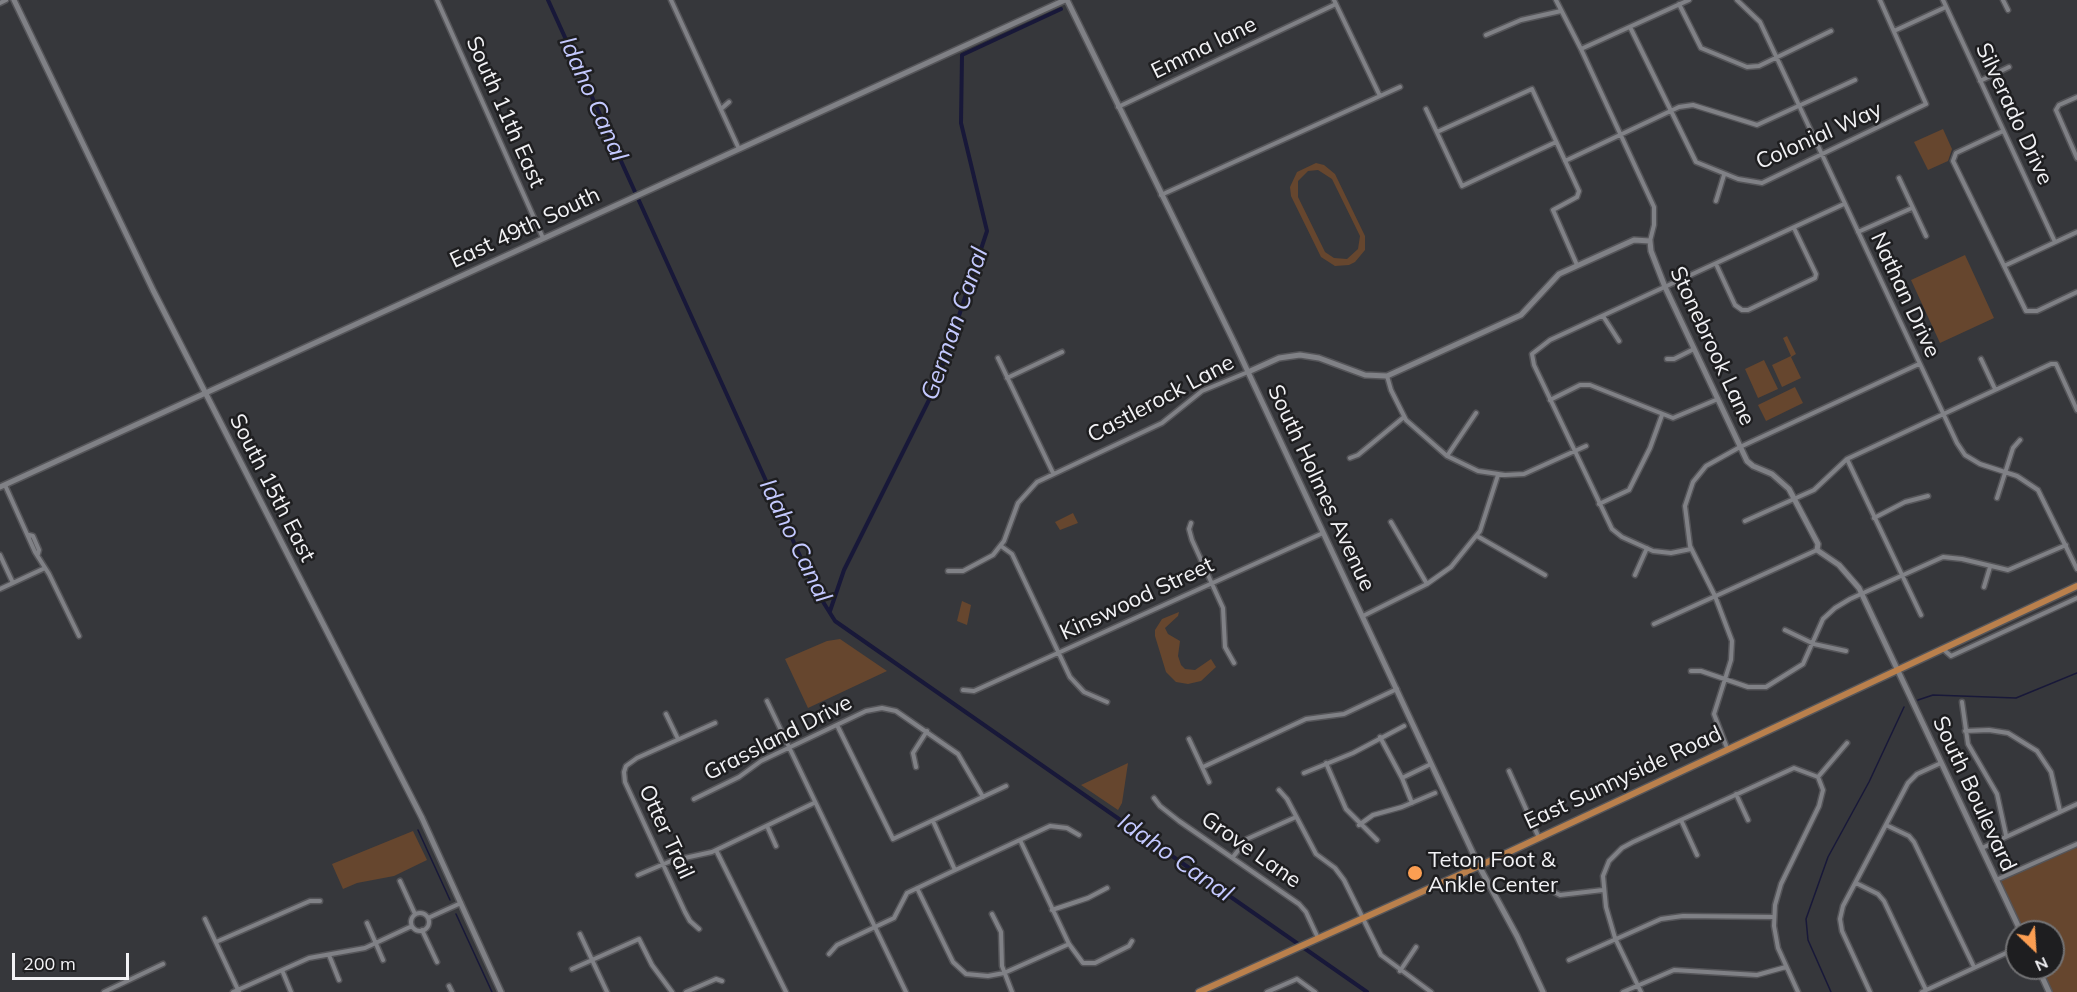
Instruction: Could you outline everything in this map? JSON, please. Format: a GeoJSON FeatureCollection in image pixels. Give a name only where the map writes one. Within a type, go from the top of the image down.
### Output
{"type":"FeatureCollection","features":[{"type":"Feature","properties":{"kind":"main road","name":"East Sunnyside Road"},"geometry":{"type":"LineString","coordinates":[[1199,992],[1479,866],[2077,586]]}},
{"type":"Feature","properties":{"kind":"street"},"geometry":{"type":"LineString","coordinates":[[0,3],[6,0]]}},
{"type":"Feature","properties":{"kind":"street","name":"South 15th East"},"geometry":{"type":"LineString","coordinates":[[14,0],[205,392],[422,818],[501,992]]}},
{"type":"Feature","properties":{"kind":"street","name":"South 11th East"},"geometry":{"type":"LineString","coordinates":[[436,0],[543,238]]}},
{"type":"Feature","properties":{"kind":"street"},"geometry":{"type":"LineString","coordinates":[[671,0],[739,149]]}},
{"type":"Feature","properties":{"kind":"street","name":"East 49th South"},"geometry":{"type":"LineString","coordinates":[[2,486],[1066,0]]}},
{"type":"Feature","properties":{"kind":"street","name":"South Holmes Avenue"},"geometry":{"type":"LineString","coordinates":[[1066,0],[1248,372],[1479,866],[1517,936],[1543,992]]}},
{"type":"Feature","properties":{"kind":"street","name":"Stonebrook Lane"},"geometry":{"type":"LineString","coordinates":[[1556,0],[1654,207],[1651,251],[1665,287],[1740,447],[1749,464],[1783,482],[1796,498],[1818,544],[1817,550]]}},
{"type":"Feature","properties":{"kind":"street"},"geometry":{"type":"LineString","coordinates":[[1581,49],[1689,0]]}},
{"type":"Feature","properties":{"kind":"street","name":"Nathan Drive"},"geometry":{"type":"LineString","coordinates":[[1737,0],[1760,22],[1918,364],[1965,455],[1980,464],[2022,479],[2041,493],[2077,569]]}},
{"type":"Feature","properties":{"kind":"street"},"geometry":{"type":"LineString","coordinates":[[1880,0],[1894,31],[1946,8]]}},
{"type":"Feature","properties":{"kind":"street","name":"Silverado Drive"},"geometry":{"type":"LineString","coordinates":[[1942,0],[2055,242]]}},
{"type":"Feature","properties":{"kind":"street"},"geometry":{"type":"LineString","coordinates":[[2003,0],[2008,10]]}},
{"type":"Feature","properties":{"kind":"street"},"geometry":{"type":"LineString","coordinates":[[1335,2],[1380,96]]}},
{"type":"Feature","properties":{"kind":"street","name":"Emma lane"},"geometry":{"type":"LineString","coordinates":[[1118,106],[1335,2]]}},
{"type":"Feature","properties":{"kind":"street"},"geometry":{"type":"LineString","coordinates":[[1678,4],[1697,43],[1704,51],[1747,67],[1759,66],[1831,31]]}},
{"type":"Feature","properties":{"kind":"street"},"geometry":{"type":"LineString","coordinates":[[1486,35],[1521,20],[1561,11]]}},
{"type":"Feature","properties":{"kind":"street","name":"Colonial Way"},"geometry":{"type":"LineString","coordinates":[[1630,27],[1696,162],[1724,175],[1762,183],[1926,104],[1894,31]]}},
{"type":"Feature","properties":{"kind":"street"},"geometry":{"type":"LineString","coordinates":[[1980,81],[2009,67]]}},
{"type":"Feature","properties":{"kind":"street"},"geometry":{"type":"LineString","coordinates":[[1565,161],[1670,111],[1693,105],[1757,124],[1855,80]]}},
{"type":"Feature","properties":{"kind":"street"},"geometry":{"type":"LineString","coordinates":[[1161,195],[1400,87]]}},
{"type":"Feature","properties":{"kind":"street"},"geometry":{"type":"LineString","coordinates":[[1437,132],[1532,89],[1580,195],[1553,210],[1577,265]]}},
{"type":"Feature","properties":{"kind":"street"},"geometry":{"type":"LineString","coordinates":[[2077,97],[2059,105],[2056,110],[2077,158]]}},
{"type":"Feature","properties":{"kind":"street"},"geometry":{"type":"LineString","coordinates":[[721,109],[729,102]]}},
{"type":"Feature","properties":{"kind":"street"},"geometry":{"type":"LineString","coordinates":[[1426,109],[1462,186],[1556,142]]}},
{"type":"Feature","properties":{"kind":"street"},"geometry":{"type":"LineString","coordinates":[[2003,131],[1956,153],[1953,160],[2023,307],[2031,313],[2077,292]]}},
{"type":"Feature","properties":{"kind":"street"},"geometry":{"type":"LineString","coordinates":[[1716,201],[1724,175]]}},
{"type":"Feature","properties":{"kind":"street"},"geometry":{"type":"LineString","coordinates":[[1899,178],[1926,236]]}},
{"type":"Feature","properties":{"kind":"street"},"geometry":{"type":"LineString","coordinates":[[1691,549],[1671,553],[1647,548],[1615,533],[1550,400],[1532,361],[1532,354],[1550,340],[1844,204]]}},
{"type":"Feature","properties":{"kind":"street"},"geometry":{"type":"LineString","coordinates":[[1858,232],[1912,208]]}},
{"type":"Feature","properties":{"kind":"street"},"geometry":{"type":"LineString","coordinates":[[1716,264],[1735,305],[1742,310],[1748,310],[1815,278],[1816,274],[1794,228]]}},
{"type":"Feature","properties":{"kind":"street"},"geometry":{"type":"LineString","coordinates":[[2004,266],[2077,232]]}},
{"type":"Feature","properties":{"kind":"street"},"geometry":{"type":"LineString","coordinates":[[1586,446],[1533,471],[1498,475],[1478,471],[1447,456],[1404,417],[1387,376],[1521,315],[1553,278],[1577,265],[1634,240],[1650,240]]}},
{"type":"Feature","properties":{"kind":"street"},"geometry":{"type":"LineString","coordinates":[[1603,316],[1620,341]]}},
{"type":"Feature","properties":{"kind":"street"},"geometry":{"type":"LineString","coordinates":[[1666,359],[1674,359],[1694,349]]}},
{"type":"Feature","properties":{"kind":"street"},"geometry":{"type":"LineString","coordinates":[[1007,378],[1062,352]]}},
{"type":"Feature","properties":{"kind":"street","name":"Castlerock Lane"},"geometry":{"type":"LineString","coordinates":[[948,571],[963,571],[981,563],[1001,546],[1023,495],[1037,482],[1162,423],[1202,391],[1279,358],[1300,355],[1319,358],[1365,375],[1387,376]]}},
{"type":"Feature","properties":{"kind":"street"},"geometry":{"type":"LineString","coordinates":[[998,358],[1053,473]]}},
{"type":"Feature","properties":{"kind":"street"},"geometry":{"type":"LineString","coordinates":[[1981,359],[1995,389]]}},
{"type":"Feature","properties":{"kind":"street"},"geometry":{"type":"LineString","coordinates":[[1727,748],[1714,714],[1731,660],[1732,641],[1715,596],[1691,549],[1685,506],[1693,482],[1706,466],[1740,447],[1918,364]]}},
{"type":"Feature","properties":{"kind":"street"},"geometry":{"type":"LineString","coordinates":[[1745,521],[1819,486],[1847,459],[2051,364],[2056,364],[2077,410]]}},
{"type":"Feature","properties":{"kind":"street"},"geometry":{"type":"LineString","coordinates":[[1550,400],[1585,384],[1662,415],[1677,418],[1718,399]]}},
{"type":"Feature","properties":{"kind":"street"},"geometry":{"type":"LineString","coordinates":[[1447,456],[1476,413]]}},
{"type":"Feature","properties":{"kind":"street"},"geometry":{"type":"LineString","coordinates":[[1599,504],[1629,489],[1650,448],[1662,415]]}},
{"type":"Feature","properties":{"kind":"street"},"geometry":{"type":"LineString","coordinates":[[1350,458],[1358,455],[1404,417]]}},
{"type":"Feature","properties":{"kind":"street"},"geometry":{"type":"LineString","coordinates":[[1997,498],[2013,448],[2020,440]]}},
{"type":"Feature","properties":{"kind":"street"},"geometry":{"type":"LineString","coordinates":[[1847,459],[1921,615]]}},
{"type":"Feature","properties":{"kind":"street"},"geometry":{"type":"LineString","coordinates":[[1363,616],[1427,584],[1451,567],[1477,536],[1492,499],[1498,475]]}},
{"type":"Feature","properties":{"kind":"street"},"geometry":{"type":"LineString","coordinates":[[2,486],[79,636]]}},
{"type":"Feature","properties":{"kind":"street"},"geometry":{"type":"LineString","coordinates":[[1874,518],[1905,502],[1928,496]]}},
{"type":"Feature","properties":{"kind":"street"},"geometry":{"type":"LineString","coordinates":[[1391,522],[1427,584]]}},
{"type":"Feature","properties":{"kind":"street"},"geometry":{"type":"LineString","coordinates":[[1191,523],[1189,529],[1192,540],[1223,608],[1227,651],[1234,663]]}},
{"type":"Feature","properties":{"kind":"street","name":"Kinswood Street"},"geometry":{"type":"LineString","coordinates":[[963,690],[974,691],[1324,533]]}},
{"type":"Feature","properties":{"kind":"street"},"geometry":{"type":"LineString","coordinates":[[1477,536],[1545,575]]}},
{"type":"Feature","properties":{"kind":"street"},"geometry":{"type":"LineString","coordinates":[[1691,671],[1748,687],[1771,685],[1803,664],[1814,644],[1823,619],[1835,608],[1851,599],[1948,557],[2008,570],[2066,545]]}},
{"type":"Feature","properties":{"kind":"street"},"geometry":{"type":"LineString","coordinates":[[1001,546],[1012,554],[1058,653],[1077,686],[1096,699],[1107,702]]}},
{"type":"Feature","properties":{"kind":"street"},"geometry":{"type":"LineString","coordinates":[[1635,575],[1647,548]]}},
{"type":"Feature","properties":{"kind":"street"},"geometry":{"type":"LineString","coordinates":[[1654,624],[1817,550],[1849,574],[1862,594],[1897,670]]}},
{"type":"Feature","properties":{"kind":"street"},"geometry":{"type":"LineString","coordinates":[[0,555],[13,583]]}},
{"type":"Feature","properties":{"kind":"street"},"geometry":{"type":"LineString","coordinates":[[1984,587],[1990,567]]}},
{"type":"Feature","properties":{"kind":"street"},"geometry":{"type":"LineString","coordinates":[[0,589],[45,568]]}},
{"type":"Feature","properties":{"kind":"street"},"geometry":{"type":"LineString","coordinates":[[1942,648],[1951,656],[2077,598]]}},
{"type":"Feature","properties":{"kind":"street"},"geometry":{"type":"LineString","coordinates":[[1785,630],[1814,644],[1846,651]]}},
{"type":"Feature","properties":{"kind":"street","name":"South Boulevard"},"geometry":{"type":"LineString","coordinates":[[1897,670],[2015,920]]}},
{"type":"Feature","properties":{"kind":"street"},"geometry":{"type":"LineString","coordinates":[[1203,767],[1306,719],[1344,714],[1397,688]]}},
{"type":"Feature","properties":{"kind":"street"},"geometry":{"type":"LineString","coordinates":[[767,701],[906,992]]}},
{"type":"Feature","properties":{"kind":"street"},"geometry":{"type":"LineString","coordinates":[[1962,702],[1965,731],[1973,755],[1997,794],[2006,835]]}},
{"type":"Feature","properties":{"kind":"street","name":"Grassland Drive"},"geometry":{"type":"LineString","coordinates":[[694,799],[739,777],[761,761],[867,711],[882,708],[896,711],[963,759],[982,797]]}},
{"type":"Feature","properties":{"kind":"street"},"geometry":{"type":"LineString","coordinates":[[666,714],[678,739],[716,723]]}},
{"type":"Feature","properties":{"kind":"street"},"geometry":{"type":"LineString","coordinates":[[837,725],[892,839],[1006,786]]}},
{"type":"Feature","properties":{"kind":"street"},"geometry":{"type":"LineString","coordinates":[[1304,773],[1353,753],[1404,726]]}},
{"type":"Feature","properties":{"kind":"street"},"geometry":{"type":"LineString","coordinates":[[1965,731],[1989,730],[2008,733],[2037,751],[2051,772],[2061,811]]}},
{"type":"Feature","properties":{"kind":"street"},"geometry":{"type":"LineString","coordinates":[[916,768],[913,753],[927,731]]}},
{"type":"Feature","properties":{"kind":"street"},"geometry":{"type":"LineString","coordinates":[[1380,737],[1402,778],[1412,803]]}},
{"type":"Feature","properties":{"kind":"street","name":"Otter Trail"},"geometry":{"type":"LineString","coordinates":[[678,739],[631,761],[624,772],[625,782],[690,921],[699,929]]}},
{"type":"Feature","properties":{"kind":"street"},"geometry":{"type":"LineString","coordinates":[[1189,739],[1209,782]]}},
{"type":"Feature","properties":{"kind":"street"},"geometry":{"type":"LineString","coordinates":[[1819,778],[1847,743]]}},
{"type":"Feature","properties":{"kind":"street"},"geometry":{"type":"LineString","coordinates":[[1326,763],[1341,800],[1359,825],[1377,840]]}},
{"type":"Feature","properties":{"kind":"street"},"geometry":{"type":"LineString","coordinates":[[1870,992],[1844,938],[1841,923],[1845,901],[1911,778],[1941,763]]}},
{"type":"Feature","properties":{"kind":"street"},"geometry":{"type":"LineString","coordinates":[[1402,778],[1432,764]]}},
{"type":"Feature","properties":{"kind":"street"},"geometry":{"type":"LineString","coordinates":[[1641,992],[1615,938],[1603,890],[1604,872],[1615,853],[1794,768],[1819,778]]}},
{"type":"Feature","properties":{"kind":"street"},"geometry":{"type":"LineString","coordinates":[[1509,771],[1539,838]]}},
{"type":"Feature","properties":{"kind":"street"},"geometry":{"type":"LineString","coordinates":[[1798,992],[1778,948],[1774,916],[1781,884],[1823,795],[1819,778]]}},
{"type":"Feature","properties":{"kind":"street"},"geometry":{"type":"LineString","coordinates":[[1279,790],[1287,799],[1316,854],[1340,874],[1381,955],[1431,992]]}},
{"type":"Feature","properties":{"kind":"street"},"geometry":{"type":"LineString","coordinates":[[1359,825],[1373,815],[1435,793]]}},
{"type":"Feature","properties":{"kind":"street"},"geometry":{"type":"LineString","coordinates":[[1736,794],[1748,820]]}},
{"type":"Feature","properties":{"kind":"street","name":"Grove Lane"},"geometry":{"type":"LineString","coordinates":[[1154,798],[1160,806],[1299,904],[1306,912],[1318,938]]}},
{"type":"Feature","properties":{"kind":"street"},"geometry":{"type":"LineString","coordinates":[[638,875],[663,864],[716,850],[814,803]]}},
{"type":"Feature","properties":{"kind":"street"},"geometry":{"type":"LineString","coordinates":[[1982,848],[2077,804]]}},
{"type":"Feature","properties":{"kind":"street"},"geometry":{"type":"LineString","coordinates":[[1233,857],[1247,839],[1296,817]]}},
{"type":"Feature","properties":{"kind":"street"},"geometry":{"type":"LineString","coordinates":[[1681,820],[1698,855]]}},
{"type":"Feature","properties":{"kind":"street"},"geometry":{"type":"LineString","coordinates":[[933,821],[955,870]]}},
{"type":"Feature","properties":{"kind":"street"},"geometry":{"type":"LineString","coordinates":[[828,954],[837,945],[896,916],[902,898],[917,888],[955,870],[1055,825],[1067,828],[1079,836]]}},
{"type":"Feature","properties":{"kind":"street"},"geometry":{"type":"LineString","coordinates":[[1886,825],[1909,836],[1914,842],[1974,968]]}},
{"type":"Feature","properties":{"kind":"street"},"geometry":{"type":"LineString","coordinates":[[767,826],[776,846]]}},
{"type":"Feature","properties":{"kind":"street"},"geometry":{"type":"LineString","coordinates":[[1020,840],[1052,909],[1070,944],[1083,963],[1091,964],[1120,950],[1132,941]]}},
{"type":"Feature","properties":{"kind":"street"},"geometry":{"type":"LineString","coordinates":[[1996,880],[2077,844]]}},
{"type":"Feature","properties":{"kind":"street"},"geometry":{"type":"LineString","coordinates":[[716,850],[786,992]]}},
{"type":"Feature","properties":{"kind":"street"},"geometry":{"type":"LineString","coordinates":[[400,881],[415,914]]}},
{"type":"Feature","properties":{"kind":"street"},"geometry":{"type":"LineString","coordinates":[[1856,883],[1878,894],[1884,901],[1924,991],[2005,954]]}},
{"type":"Feature","properties":{"kind":"street"},"geometry":{"type":"LineString","coordinates":[[917,888],[957,968],[974,976],[1004,973],[1070,944]]}},
{"type":"Feature","properties":{"kind":"street"},"geometry":{"type":"LineString","coordinates":[[1052,909],[1088,898],[1107,888]]}},
{"type":"Feature","properties":{"kind":"street"},"geometry":{"type":"LineString","coordinates":[[1548,889],[1560,895],[1603,890]]}},
{"type":"Feature","properties":{"kind":"street"},"geometry":{"type":"LineString","coordinates":[[216,942],[310,901],[320,901]]}},
{"type":"Feature","properties":{"kind":"street"},"geometry":{"type":"LineString","coordinates":[[428,918],[461,903]]}},
{"type":"Feature","properties":{"kind":"street"},"geometry":{"type":"LineString","coordinates":[[415,914],[424,914],[428,918]]}},
{"type":"Feature","properties":{"kind":"street"},"geometry":{"type":"LineString","coordinates":[[412,926],[412,918],[415,914]]}},
{"type":"Feature","properties":{"kind":"street"},"geometry":{"type":"LineString","coordinates":[[992,914],[1001,932],[1004,973],[1012,992]]}},
{"type":"Feature","properties":{"kind":"street"},"geometry":{"type":"LineString","coordinates":[[1569,960],[1648,923],[1670,917],[1774,916]]}},
{"type":"Feature","properties":{"kind":"street"},"geometry":{"type":"LineString","coordinates":[[422,930],[427,927],[428,918]]}},
{"type":"Feature","properties":{"kind":"street"},"geometry":{"type":"LineString","coordinates":[[206,919],[239,991]]}},
{"type":"Feature","properties":{"kind":"street"},"geometry":{"type":"LineString","coordinates":[[367,923],[384,960]]}},
{"type":"Feature","properties":{"kind":"street"},"geometry":{"type":"LineString","coordinates":[[232,992],[239,991],[309,958],[353,951],[412,926],[422,930],[437,962]]}},
{"type":"Feature","properties":{"kind":"street"},"geometry":{"type":"LineString","coordinates":[[580,934],[607,992]]}},
{"type":"Feature","properties":{"kind":"street"},"geometry":{"type":"LineString","coordinates":[[572,969],[639,939],[652,965],[672,992]]}},
{"type":"Feature","properties":{"kind":"street"},"geometry":{"type":"LineString","coordinates":[[1400,971],[1416,947]]}},
{"type":"Feature","properties":{"kind":"street"},"geometry":{"type":"LineString","coordinates":[[329,955],[339,980]]}},
{"type":"Feature","properties":{"kind":"street"},"geometry":{"type":"LineString","coordinates":[[104,992],[111,991],[163,964]]}},
{"type":"Feature","properties":{"kind":"street"},"geometry":{"type":"LineString","coordinates":[[1623,992],[1674,970],[1757,975],[1786,967]]}},
{"type":"Feature","properties":{"kind":"street"},"geometry":{"type":"LineString","coordinates":[[282,970],[291,992]]}},
{"type":"Feature","properties":{"kind":"street"},"geometry":{"type":"LineString","coordinates":[[686,992],[716,979],[722,981]]}},
{"type":"Feature","properties":{"kind":"street"},"geometry":{"type":"LineString","coordinates":[[1267,992],[1297,979],[1315,992]]}},
{"type":"Feature","properties":{"kind":"street"},"geometry":{"type":"LineString","coordinates":[[449,986],[452,992]]}},
{"type":"Feature","properties":{"kind":"shaded area"},"geometry":{"type":"Polygon","coordinates":[[[1943,129],[1952,149],[1948,161],[1928,170],[1914,142],[1943,129]]]}},
{"type":"Feature","properties":{"kind":"shaded area"},"geometry":{"type":"Polygon","coordinates":[[[1316,163],[1324,165],[1335,174],[1365,236],[1365,250],[1355,262],[1335,266],[1321,257],[1291,196],[1290,187],[1297,172],[1316,163]],[[1318,170],[1308,171],[1298,181],[1298,197],[1325,252],[1334,258],[1347,259],[1358,249],[1360,236],[1332,179],[1318,170]]]}},
{"type":"Feature","properties":{"kind":"shaded area"},"geometry":{"type":"Polygon","coordinates":[[[1965,255],[1994,318],[1940,343],[1911,280],[1965,255]]]}},
{"type":"Feature","properties":{"kind":"shaded area"},"geometry":{"type":"Polygon","coordinates":[[[1787,336],[1796,354],[1791,357],[1801,378],[1782,387],[1772,365],[1791,356],[1783,338],[1787,336]]]}},
{"type":"Feature","properties":{"kind":"shaded area"},"geometry":{"type":"Polygon","coordinates":[[[1764,360],[1778,389],[1758,398],[1745,369],[1764,360]]]}},
{"type":"Feature","properties":{"kind":"shaded area"},"geometry":{"type":"Polygon","coordinates":[[[1795,387],[1803,403],[1766,421],[1758,405],[1795,387]]]}},
{"type":"Feature","properties":{"kind":"shaded area"},"geometry":{"type":"Polygon","coordinates":[[[1073,513],[1078,523],[1060,530],[1055,522],[1073,513]]]}},
{"type":"Feature","properties":{"kind":"shaded area"},"geometry":{"type":"Polygon","coordinates":[[[962,601],[971,605],[967,625],[957,621],[962,601]]]}},
{"type":"Feature","properties":{"kind":"shaded area"},"geometry":{"type":"Polygon","coordinates":[[[1179,612],[1178,616],[1165,628],[1168,634],[1180,641],[1178,656],[1181,665],[1185,669],[1195,670],[1211,659],[1216,667],[1201,681],[1188,684],[1176,682],[1166,672],[1155,636],[1155,630],[1162,619],[1179,612]]]}},
{"type":"Feature","properties":{"kind":"shaded area"},"geometry":{"type":"Polygon","coordinates":[[[840,639],[887,671],[808,708],[785,659],[827,641],[840,639]]]}},
{"type":"Feature","properties":{"kind":"shaded area"},"geometry":{"type":"Polygon","coordinates":[[[1128,763],[1122,803],[1118,810],[1081,785],[1128,763]]]}},
{"type":"Feature","properties":{"kind":"shaded area"},"geometry":{"type":"Polygon","coordinates":[[[413,831],[427,860],[394,876],[357,883],[343,889],[332,864],[413,831]]]}},
{"type":"Feature","properties":{"kind":"shaded area"},"geometry":{"type":"Polygon","coordinates":[[[2077,844],[2077,992],[2049,992],[2044,980],[2065,980],[2065,920],[2015,920],[1996,880],[2077,844]]]}},
{"type":"Feature","properties":{"kind":"waterway","name":"Idaho Canal"},"geometry":{"type":"LineString","coordinates":[[548,0],[815,589],[835,621],[1367,992]]}},
{"type":"Feature","properties":{"kind":"waterway","name":"German Canal"},"geometry":{"type":"LineString","coordinates":[[830,611],[844,570],[935,388],[987,231],[961,123],[962,55],[1061,9]]}},
{"type":"Feature","properties":{"kind":"waterway"},"geometry":{"type":"LineString","coordinates":[[1918,700],[1933,695],[2016,698],[2077,673]]}},
{"type":"Feature","properties":{"kind":"waterway"},"geometry":{"type":"LineString","coordinates":[[1831,992],[1808,940],[1806,919],[1828,857],[1869,782],[1904,707]]}},
{"type":"Feature","properties":{"kind":"waterway"},"geometry":{"type":"LineString","coordinates":[[418,830],[450,900]]}},
{"type":"Feature","properties":{"kind":"waterway"},"geometry":{"type":"LineString","coordinates":[[456,914],[492,992]]}},
{"type":"Feature","properties":{"kind":"place","name":"Teton Foot & Ankle Center"},"geometry":{"type":"Point","coordinates":[1415,873]}}]}
